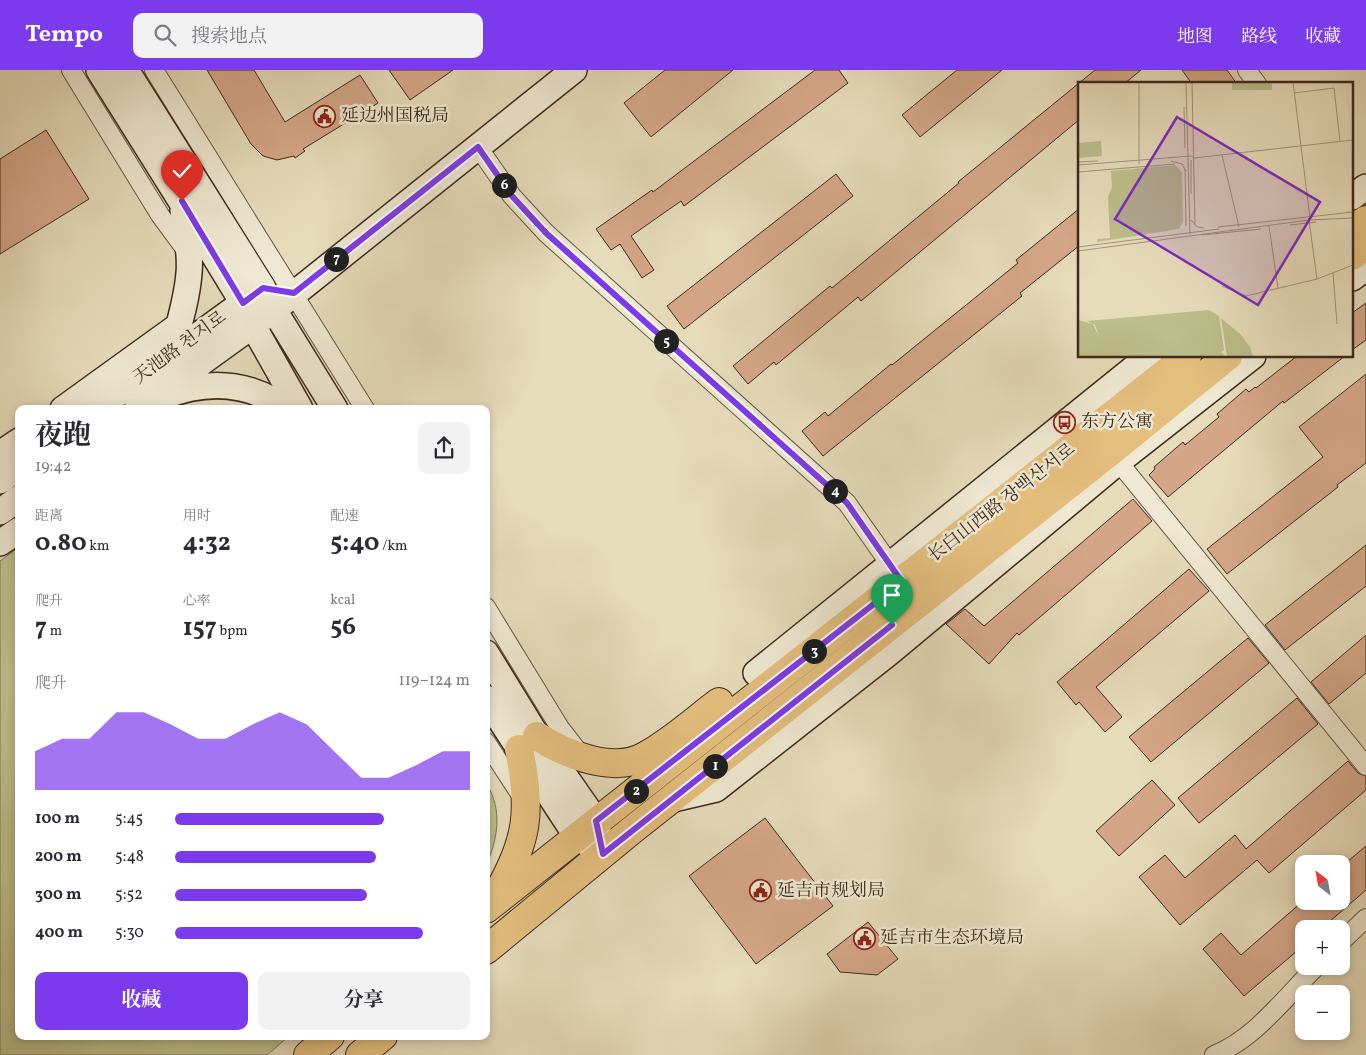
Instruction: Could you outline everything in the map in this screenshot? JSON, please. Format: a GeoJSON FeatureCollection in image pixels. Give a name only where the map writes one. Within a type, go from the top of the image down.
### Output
{"type":"FeatureCollection","features":[{"type":"Feature","properties":{"kind":"main road"},"geometry":{"type":"LineString","coordinates":[[99,70],[182,201],[248,314],[286,405]]}},
{"type":"Feature","properties":{"kind":"main road"},"geometry":{"type":"LineString","coordinates":[[126,70],[263,288],[274,310],[333,405]]}},
{"type":"Feature","properties":{"kind":"main road","name":"天池路 천지로"},"geometry":{"type":"LineString","coordinates":[[102,405],[171,354],[248,314],[274,310],[574,70]]}},
{"type":"Feature","properties":{"kind":"main road"},"geometry":{"type":"LineString","coordinates":[[1354,196],[1366,187]]}},
{"type":"Feature","properties":{"kind":"main road"},"geometry":{"type":"LineString","coordinates":[[171,354],[189,273],[189,254],[182,201]]}},
{"type":"Feature","properties":{"kind":"main road"},"geometry":{"type":"LineString","coordinates":[[1354,248],[1360,224]]}},
{"type":"Feature","properties":{"kind":"main road"},"geometry":{"type":"LineString","coordinates":[[1354,277],[1366,268]]}},
{"type":"Feature","properties":{"kind":"main road"},"geometry":{"type":"LineString","coordinates":[[263,288],[294,293]]}},
{"type":"Feature","properties":{"kind":"main road","name":"天池路 천지로"},"geometry":{"type":"LineString","coordinates":[[142,405],[248,314],[263,288]]}},
{"type":"Feature","properties":{"kind":"main road","name":"天池路 천지로"},"geometry":{"type":"LineString","coordinates":[[69,405],[178,326]]}},
{"type":"Feature","properties":{"kind":"main road","name":"长白山西路 장백산서로"},"geometry":{"type":"LineString","coordinates":[[490,906],[790,669],[896,573],[1147,358]]}},
{"type":"Feature","properties":{"kind":"main road","name":"长白山西路 장백산서로"},"geometry":{"type":"LineString","coordinates":[[756,673],[896,573],[1184,358]]}},
{"type":"Feature","properties":{"kind":"main road","name":"长白山西路 장백산서로"},"geometry":{"type":"LineString","coordinates":[[1114,457],[1226,358]]}},
{"type":"Feature","properties":{"kind":"main road","name":"长白山西路 장백산서로"},"geometry":{"type":"LineString","coordinates":[[490,947],[673,799],[1114,457],[1250,358]]}},
{"type":"Feature","properties":{"kind":"main road"},"geometry":{"type":"LineString","coordinates":[[192,405],[219,385]]}},
{"type":"Feature","properties":{"kind":"main road"},"geometry":{"type":"LineString","coordinates":[[146,405],[178,391],[219,385],[239,386],[263,394],[283,405]]}},
{"type":"Feature","properties":{"kind":"main road"},"geometry":{"type":"LineString","coordinates":[[0,454],[15,443]]}},
{"type":"Feature","properties":{"kind":"main road"},"geometry":{"type":"LineString","coordinates":[[0,481],[15,470]]}},
{"type":"Feature","properties":{"kind":"main road"},"geometry":{"type":"LineString","coordinates":[[0,512],[15,501]]}},
{"type":"Feature","properties":{"kind":"main road"},"geometry":{"type":"LineString","coordinates":[[0,544],[15,533]]}},
{"type":"Feature","properties":{"kind":"main road"},"geometry":{"type":"LineString","coordinates":[[490,661],[528,742],[603,854]]}},
{"type":"Feature","properties":{"kind":"main road"},"geometry":{"type":"LineString","coordinates":[[490,702],[528,742],[550,744],[583,758],[605,762],[625,762],[644,757],[756,673],[790,669]]}},
{"type":"Feature","properties":{"kind":"main road"},"geometry":{"type":"LineString","coordinates":[[490,905],[510,872],[519,851],[525,827],[525,779],[528,742]]}},
{"type":"Feature","properties":{"kind":"main road"},"geometry":{"type":"LineString","coordinates":[[490,910],[510,930]]}},
{"type":"Feature","properties":{"kind":"main road"},"geometry":{"type":"LineString","coordinates":[[308,1055],[325,1040]]}},
{"type":"Feature","properties":{"kind":"main road"},"geometry":{"type":"LineString","coordinates":[[360,1055],[378,1040]]}},
{"type":"Feature","properties":{"kind":"street"},"geometry":{"type":"LineString","coordinates":[[71,70],[160,215],[189,254]]}},
{"type":"Feature","properties":{"kind":"street"},"geometry":{"type":"LineString","coordinates":[[154,70],[363,405]]}},
{"type":"Feature","properties":{"kind":"street"},"geometry":{"type":"LineString","coordinates":[[1247,70],[1256,82]]}},
{"type":"Feature","properties":{"kind":"street"},"geometry":{"type":"LineString","coordinates":[[478,147],[512,196],[546,233],[847,503],[896,573]]}},
{"type":"Feature","properties":{"kind":"street"},"geometry":{"type":"LineString","coordinates":[[1114,457],[1366,766]]}},
{"type":"Feature","properties":{"kind":"street"},"geometry":{"type":"LineString","coordinates":[[490,614],[560,728],[583,758]]}},
{"type":"Feature","properties":{"kind":"street"},"geometry":{"type":"LineString","coordinates":[[490,748],[526,804]]}},
{"type":"Feature","properties":{"kind":"street"},"geometry":{"type":"LineString","coordinates":[[1350,933],[1366,918]]}},
{"type":"Feature","properties":{"kind":"street"},"geometry":{"type":"LineString","coordinates":[[1214,1055],[1243,1038],[1268,1017],[1308,975]]}},
{"type":"Feature","properties":{"kind":"green space"},"geometry":{"type":"Polygon","coordinates":[[[15,550],[15,1040],[284,1040],[267,1055],[0,1055],[0,561],[15,550]]]}},
{"type":"Feature","properties":{"kind":"green space"},"geometry":{"type":"Polygon","coordinates":[[[490,791],[497,814],[496,835],[490,856],[490,791]]]}},
{"type":"Feature","properties":{"kind":"building","name":"延边州国税局"},"geometry":{"type":"Polygon","coordinates":[[[207,70],[254,70],[285,122],[360,75],[378,103],[303,149],[305,151],[295,158],[294,156],[277,160],[263,156],[251,144],[207,70]]]}},
{"type":"Feature","properties":{"kind":"building"},"geometry":{"type":"Polygon","coordinates":[[[389,70],[453,70],[410,100],[389,70]]]}},
{"type":"Feature","properties":{"kind":"building"},"geometry":{"type":"Polygon","coordinates":[[[665,70],[733,70],[651,137],[624,103],[665,70]]]}},
{"type":"Feature","properties":{"kind":"building"},"geometry":{"type":"Polygon","coordinates":[[[815,70],[839,70],[848,83],[684,206],[681,201],[631,236],[654,270],[642,278],[620,244],[611,250],[596,229],[652,190],[653,192],[815,70]]]}},
{"type":"Feature","properties":{"kind":"building"},"geometry":{"type":"Polygon","coordinates":[[[957,70],[1002,70],[920,137],[902,115],[957,70]]]}},
{"type":"Feature","properties":{"kind":"building"},"geometry":{"type":"Polygon","coordinates":[[[1095,70],[1141,70],[1126,82],[1080,82],[1095,70]]]}},
{"type":"Feature","properties":{"kind":"building"},"geometry":{"type":"Polygon","coordinates":[[[1182,70],[1227,70],[1236,82],[1191,82],[1182,70]]]}},
{"type":"Feature","properties":{"kind":"building"},"geometry":{"type":"Polygon","coordinates":[[[1078,84],[1078,121],[861,301],[858,297],[776,365],[774,362],[748,384],[733,366],[830,286],[832,288],[1078,84]]]}},
{"type":"Feature","properties":{"kind":"building"},"geometry":{"type":"Polygon","coordinates":[[[46,130],[89,199],[0,254],[0,159],[46,130]]]}},
{"type":"Feature","properties":{"kind":"building"},"geometry":{"type":"Polygon","coordinates":[[[836,174],[853,196],[684,329],[667,306],[836,174]]]}},
{"type":"Feature","properties":{"kind":"building"},"geometry":{"type":"Polygon","coordinates":[[[1078,210],[1078,247],[1020,293],[1022,296],[823,456],[802,431],[825,412],[828,416],[892,365],[1018,263],[1016,260],[1078,210]]]}},
{"type":"Feature","properties":{"kind":"building"},"geometry":{"type":"Polygon","coordinates":[[[1366,303],[1366,340],[1354,349],[1354,312],[1366,303]]]}},
{"type":"Feature","properties":{"kind":"building"},"geometry":{"type":"Polygon","coordinates":[[[1294,358],[1342,358],[1284,403],[1283,401],[1168,497],[1149,475],[1155,469],[1154,467],[1183,442],[1185,445],[1219,417],[1217,414],[1246,389],[1249,392],[1294,358]]]}},
{"type":"Feature","properties":{"kind":"building"},"geometry":{"type":"Polygon","coordinates":[[[1366,374],[1366,463],[1227,574],[1207,549],[1323,457],[1299,427],[1366,374]]]}},
{"type":"Feature","properties":{"kind":"building"},"geometry":{"type":"Polygon","coordinates":[[[1133,499],[1152,521],[1019,635],[1017,633],[989,664],[946,624],[965,609],[984,626],[1133,499]]]}},
{"type":"Feature","properties":{"kind":"building"},"geometry":{"type":"Polygon","coordinates":[[[1366,545],[1366,586],[1285,650],[1265,625],[1366,545]]]}},
{"type":"Feature","properties":{"kind":"building"},"geometry":{"type":"Polygon","coordinates":[[[1189,569],[1209,591],[1096,687],[1122,717],[1105,732],[1079,702],[1076,705],[1057,682],[1189,569]]]}},
{"type":"Feature","properties":{"kind":"building"},"geometry":{"type":"Polygon","coordinates":[[[1366,635],[1366,673],[1329,704],[1311,682],[1366,635]]]}},
{"type":"Feature","properties":{"kind":"building"},"geometry":{"type":"Polygon","coordinates":[[[1248,638],[1269,663],[1151,762],[1129,737],[1248,638]]]}},
{"type":"Feature","properties":{"kind":"building"},"geometry":{"type":"Polygon","coordinates":[[[1297,698],[1318,724],[1199,823],[1178,798],[1297,698]]]}},
{"type":"Feature","properties":{"kind":"building"},"geometry":{"type":"Polygon","coordinates":[[[1348,761],[1358,773],[1366,776],[1366,790],[1269,873],[1257,860],[1180,925],[1139,877],[1165,855],[1185,878],[1235,835],[1246,849],[1348,761]]]}},
{"type":"Feature","properties":{"kind":"building"},"geometry":{"type":"Polygon","coordinates":[[[1152,780],[1175,805],[1119,856],[1096,831],[1152,780]]]}},
{"type":"Feature","properties":{"kind":"building","name":"延吉市规划局"},"geometry":{"type":"Polygon","coordinates":[[[765,818],[833,906],[756,964],[689,876],[765,818]]]}},
{"type":"Feature","properties":{"kind":"building"},"geometry":{"type":"Polygon","coordinates":[[[1366,846],[1366,890],[1350,904],[1350,859],[1366,846]]]}},
{"type":"Feature","properties":{"kind":"building"},"geometry":{"type":"Polygon","coordinates":[[[1295,908],[1295,910],[1343,910],[1331,920],[1295,920],[1295,953],[1244,996],[1203,949],[1221,933],[1241,955],[1295,908]]]}},
{"type":"Feature","properties":{"kind":"building","name":"延吉市生态环境局"},"geometry":{"type":"Polygon","coordinates":[[[868,922],[898,959],[877,975],[840,972],[827,954],[868,922]]]}},
{"type":"Feature","properties":{"kind":"place","name":"延边州国税局"},"geometry":{"type":"Point","coordinates":[325,116]}},
{"type":"Feature","properties":{"kind":"place","name":"东方公寓"},"geometry":{"type":"Point","coordinates":[1065,422]}},
{"type":"Feature","properties":{"kind":"place","name":"延吉市规划局"},"geometry":{"type":"Point","coordinates":[761,891]}},
{"type":"Feature","properties":{"kind":"place","name":"延吉市生态环境局"},"geometry":{"type":"Point","coordinates":[864,938]}},
{"type":"Feature","properties":{"kind":"route"},"geometry":{"type":"LineString","coordinates":[[182,201],[243,303],[263,288],[294,293],[478,147],[512,196],[546,233],[847,503],[902,582],[596,821],[603,854],[892,625]]}}]}
